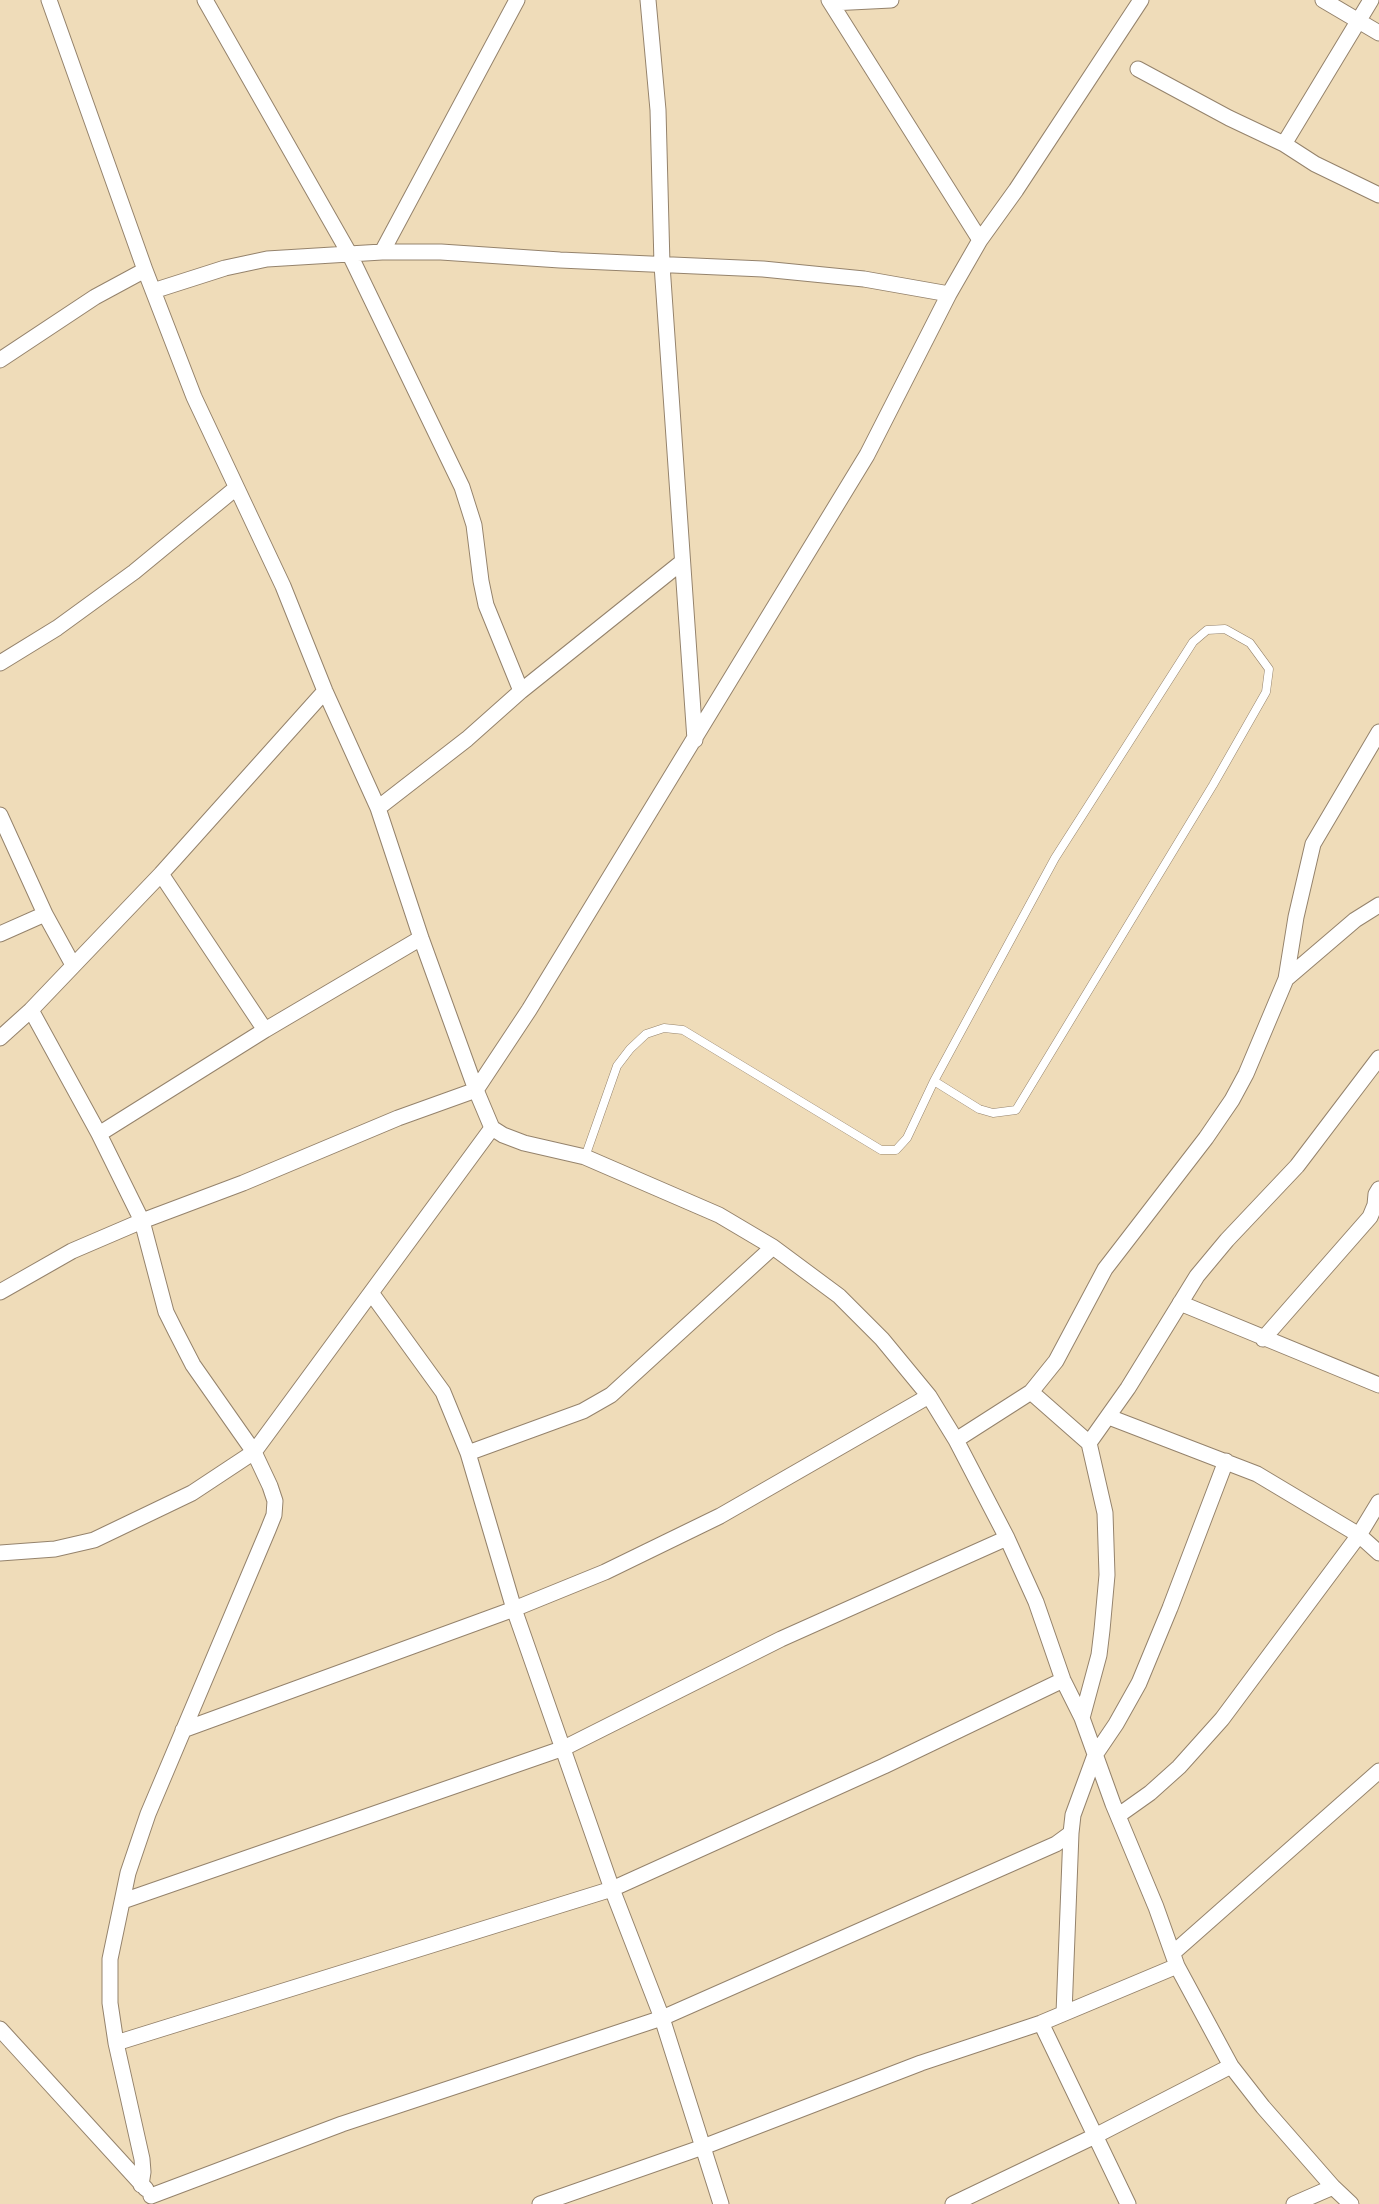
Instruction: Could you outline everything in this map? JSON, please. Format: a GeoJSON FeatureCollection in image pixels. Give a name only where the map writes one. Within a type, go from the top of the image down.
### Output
{"type":"FeatureCollection","features":[{"type":"Feature","properties":{"kind":"street"},"geometry":{"type":"LineString","coordinates":[[50,0],[145,270],[194,397],[283,586],[326,691],[378,808],[421,938],[476,1090],[492,1128],[524,1144],[585,1157],[719,1215],[773,1247],[839,1296],[882,1339],[929,1396],[956,1440],[1007,1538],[1036,1602],[1063,1680],[1082,1718],[1175,1960],[1231,2066],[1263,2107],[1333,2187],[1351,2204]]}},
{"type":"Feature","properties":{"kind":"street"},"geometry":{"type":"LineString","coordinates":[[204,0],[349,253],[462,487],[474,525],[486,605],[521,691]]}},
{"type":"Feature","properties":{"kind":"street"},"geometry":{"type":"LineString","coordinates":[[382,252],[517,0]]}},
{"type":"Feature","properties":{"kind":"street"},"geometry":{"type":"LineString","coordinates":[[648,0],[658,110],[662,265],[695,740]]}},
{"type":"Feature","properties":{"kind":"street"},"geometry":{"type":"LineString","coordinates":[[830,1],[891,0]]}},
{"type":"Feature","properties":{"kind":"street"},"geometry":{"type":"LineString","coordinates":[[0,1292],[72,1251],[244,1183],[398,1118],[476,1090],[529,1010],[867,455],[949,294],[980,240],[1016,190],[1141,0]]}},
{"type":"Feature","properties":{"kind":"street"},"geometry":{"type":"LineString","coordinates":[[1323,0],[1379,33]]}},
{"type":"Feature","properties":{"kind":"street"},"geometry":{"type":"LineString","coordinates":[[1284,144],[1371,0]]}},
{"type":"Feature","properties":{"kind":"street"},"geometry":{"type":"LineString","coordinates":[[830,1],[980,240]]}},
{"type":"Feature","properties":{"kind":"street"},"geometry":{"type":"LineString","coordinates":[[1138,68],[1229,118],[1284,144],[1315,164],[1379,195]]}},
{"type":"Feature","properties":{"kind":"street"},"geometry":{"type":"LineString","coordinates":[[153,291],[226,268],[267,259],[349,253],[441,252],[763,269],[864,279],[949,294]]}},
{"type":"Feature","properties":{"kind":"street"},"geometry":{"type":"LineString","coordinates":[[0,360],[95,297],[145,270]]}},
{"type":"Feature","properties":{"kind":"street"},"geometry":{"type":"LineString","coordinates":[[0,663],[56,628],[134,572],[236,488]]}},
{"type":"Feature","properties":{"kind":"street"},"geometry":{"type":"LineString","coordinates":[[378,808],[467,739],[521,691],[682,562]]}},
{"type":"Feature","properties":{"kind":"street"},"geometry":{"type":"LineString","coordinates":[[0,1038],[31,1010],[161,874],[326,691]]}},
{"type":"Feature","properties":{"kind":"street"},"geometry":{"type":"LineString","coordinates":[[956,1440],[1031,1392],[1056,1361],[1110,1262],[1206,1138],[1232,1100],[1246,1074],[1286,980],[1295,924],[1313,844],[1379,732]]}},
{"type":"Feature","properties":{"kind":"street"},"geometry":{"type":"LineString","coordinates":[[0,815],[45,914],[73,966]]}},
{"type":"Feature","properties":{"kind":"street"},"geometry":{"type":"LineString","coordinates":[[161,874],[264,1030]]}},
{"type":"Feature","properties":{"kind":"street"},"geometry":{"type":"LineString","coordinates":[[1286,980],[1355,920],[1379,905]]}},
{"type":"Feature","properties":{"kind":"street"},"geometry":{"type":"LineString","coordinates":[[0,934],[45,914]]}},
{"type":"Feature","properties":{"kind":"street"},"geometry":{"type":"LineString","coordinates":[[100,1134],[264,1030],[421,938]]}},
{"type":"Feature","properties":{"kind":"street"},"geometry":{"type":"LineString","coordinates":[[31,1010],[100,1134],[142,1222],[166,1312],[193,1364],[254,1452],[275,1501],[274,1515],[148,1814],[128,1873],[110,1959],[110,2004],[116,2043],[150,2195]]}},
{"type":"Feature","properties":{"kind":"street"},"geometry":{"type":"LineString","coordinates":[[1089,1444],[1109,1416],[1197,1276],[1214,1255],[1297,1166],[1379,1058]]}},
{"type":"Feature","properties":{"kind":"street"},"geometry":{"type":"LineString","coordinates":[[0,1553],[55,1549],[94,1540],[192,1492],[254,1452],[372,1294],[492,1128]]}},
{"type":"Feature","properties":{"kind":"street"},"geometry":{"type":"LineString","coordinates":[[1263,1339],[1370,1217],[1379,1189]]}},
{"type":"Feature","properties":{"kind":"street"},"geometry":{"type":"LineString","coordinates":[[468,1453],[583,1410],[611,1395],[773,1247]]}},
{"type":"Feature","properties":{"kind":"street"},"geometry":{"type":"LineString","coordinates":[[372,1294],[443,1392],[468,1453],[514,1609],[612,1890],[662,2018],[721,2204]]}},
{"type":"Feature","properties":{"kind":"street"},"geometry":{"type":"LineString","coordinates":[[1180,1303],[1263,1339],[1379,1385]]}},
{"type":"Feature","properties":{"kind":"street"},"geometry":{"type":"LineString","coordinates":[[1031,1392],[1089,1444],[1105,1513],[1107,1575],[1099,1655],[1082,1718]]}},
{"type":"Feature","properties":{"kind":"street"},"geometry":{"type":"LineString","coordinates":[[183,1730],[514,1609],[605,1572],[720,1516],[929,1396]]}},
{"type":"Feature","properties":{"kind":"street"},"geometry":{"type":"LineString","coordinates":[[1109,1416],[1226,1461],[1273,1483],[1359,1535],[1379,1553]]}},
{"type":"Feature","properties":{"kind":"street"},"geometry":{"type":"LineString","coordinates":[[1064,2013],[1072,1815],[1095,1756],[1139,1683],[1226,1461]]}},
{"type":"Feature","properties":{"kind":"street"},"geometry":{"type":"LineString","coordinates":[[1119,1815],[1150,1793],[1179,1767],[1222,1719],[1359,1535],[1379,1502]]}},
{"type":"Feature","properties":{"kind":"street"},"geometry":{"type":"LineString","coordinates":[[123,1901],[564,1748],[781,1639],[1007,1538]]}},
{"type":"Feature","properties":{"kind":"street"},"geometry":{"type":"LineString","coordinates":[[116,2043],[612,1890],[884,1766],[1063,1680]]}},
{"type":"Feature","properties":{"kind":"street"},"geometry":{"type":"LineString","coordinates":[[540,2204],[703,2147],[921,2063],[1041,2023],[1175,1960],[1379,1771]]}},
{"type":"Feature","properties":{"kind":"street"},"geometry":{"type":"LineString","coordinates":[[150,2195],[342,2124],[662,2018],[1056,1844],[1071,1833]]}},
{"type":"Feature","properties":{"kind":"street"},"geometry":{"type":"LineString","coordinates":[[1041,2023],[1128,2204]]}},
{"type":"Feature","properties":{"kind":"street"},"geometry":{"type":"LineString","coordinates":[[0,2029],[150,2195]]}},
{"type":"Feature","properties":{"kind":"street"},"geometry":{"type":"LineString","coordinates":[[953,2204],[1095,2136],[1231,2066]]}},
{"type":"Feature","properties":{"kind":"street"},"geometry":{"type":"LineString","coordinates":[[1294,2204],[1333,2187]]}},
{"type":"Feature","properties":{"kind":"lane"},"geometry":{"type":"LineString","coordinates":[[585,1157],[618,1066],[630,1049],[646,1034],[664,1028],[683,1030],[881,1150],[896,1150],[907,1138],[934,1080],[1056,858],[1193,642],[1207,630],[1225,629],[1250,643],[1269,669],[1266,692],[1213,785],[1016,1110],[993,1113],[979,1109],[934,1080]]}}]}
